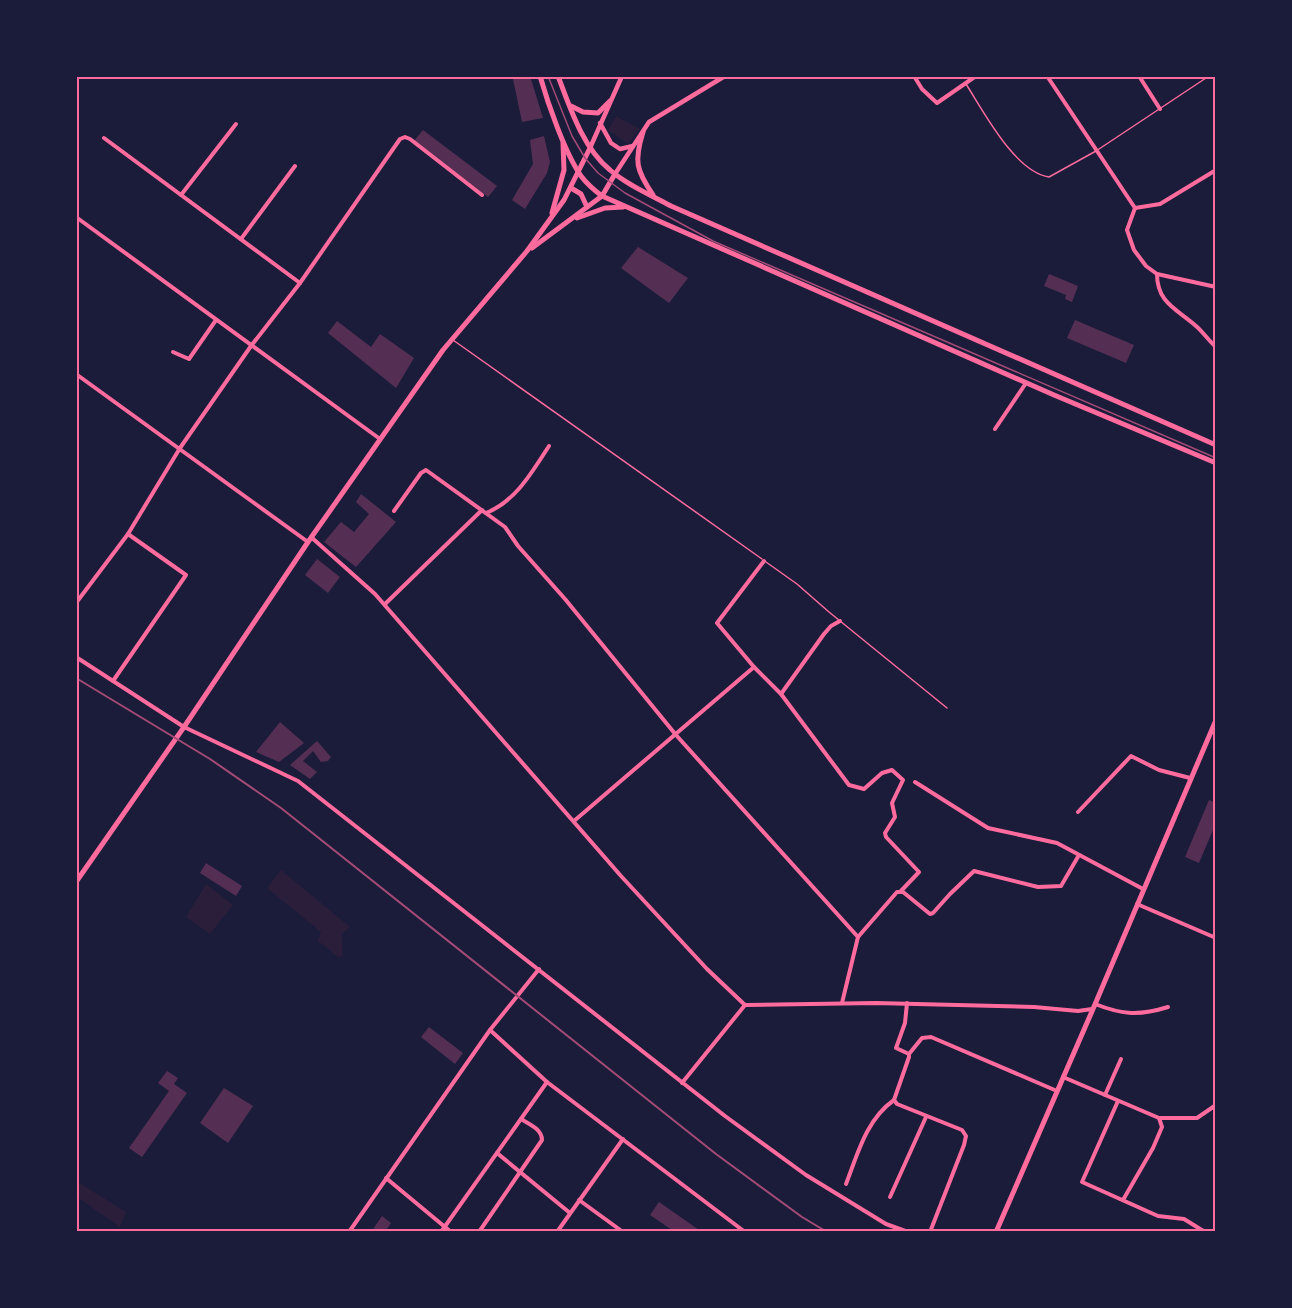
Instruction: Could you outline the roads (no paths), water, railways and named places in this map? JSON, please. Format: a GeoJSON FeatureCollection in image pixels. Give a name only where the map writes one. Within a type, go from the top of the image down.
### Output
{"type":"FeatureCollection","features":[{"type":"Feature","properties":{"kind":"main road"},"geometry":{"type":"LineString","coordinates":[[540,76],[563,139],[579,172],[591,188],[602,196],[1026,383],[1215,463]]}},
{"type":"Feature","properties":{"kind":"main road"},"geometry":{"type":"LineString","coordinates":[[558,76],[590,148],[615,174],[671,206],[1215,445]]}},
{"type":"Feature","properties":{"kind":"main road"},"geometry":{"type":"LineString","coordinates":[[570,105],[583,112],[598,112],[610,101]]}},
{"type":"Feature","properties":{"kind":"main road"},"geometry":{"type":"LineString","coordinates":[[643,132],[636,158],[642,179],[654,196]]}},
{"type":"Feature","properties":{"kind":"main road"},"geometry":{"type":"LineString","coordinates":[[549,221],[564,170],[563,139]]}},
{"type":"Feature","properties":{"kind":"main road"},"geometry":{"type":"LineString","coordinates":[[76,882],[184,727],[309,540],[452,339],[527,251],[549,221],[579,172],[590,148]]}},
{"type":"Feature","properties":{"kind":"main road"},"geometry":{"type":"LineString","coordinates":[[527,251],[602,196],[615,174]]}},
{"type":"Feature","properties":{"kind":"main road"},"geometry":{"type":"LineString","coordinates":[[570,188],[581,194],[587,207]]}},
{"type":"Feature","properties":{"kind":"main road"},"geometry":{"type":"LineString","coordinates":[[565,224],[605,208],[628,208]]}},
{"type":"Feature","properties":{"kind":"main road"},"geometry":{"type":"LineString","coordinates":[[996,1232],[1215,720]]}},
{"type":"Feature","properties":{"kind":"street"},"geometry":{"type":"LineString","coordinates":[[590,148],[622,76]]}},
{"type":"Feature","properties":{"kind":"street"},"geometry":{"type":"LineString","coordinates":[[615,174],[649,122],[725,76]]}},
{"type":"Feature","properties":{"kind":"street"},"geometry":{"type":"LineString","coordinates":[[914,76],[922,89],[937,103],[976,76]]}},
{"type":"Feature","properties":{"kind":"street"},"geometry":{"type":"LineString","coordinates":[[1047,76],[1135,208]]}},
{"type":"Feature","properties":{"kind":"street"},"geometry":{"type":"LineString","coordinates":[[1139,76],[1160,109]]}},
{"type":"Feature","properties":{"kind":"street"},"geometry":{"type":"LineString","coordinates":[[600,123],[611,143],[620,149],[633,146]]}},
{"type":"Feature","properties":{"kind":"street"},"geometry":{"type":"LineString","coordinates":[[181,195],[236,124]]}},
{"type":"Feature","properties":{"kind":"street"},"geometry":{"type":"LineString","coordinates":[[104,138],[300,283]]}},
{"type":"Feature","properties":{"kind":"street"},"geometry":{"type":"LineString","coordinates":[[76,603],[128,534],[180,448],[251,346],[300,283],[400,138],[410,139],[482,195]]}},
{"type":"Feature","properties":{"kind":"street"},"geometry":{"type":"LineString","coordinates":[[241,239],[295,166]]}},
{"type":"Feature","properties":{"kind":"street"},"geometry":{"type":"LineString","coordinates":[[1135,208],[1160,204],[1215,170]]}},
{"type":"Feature","properties":{"kind":"street"},"geometry":{"type":"LineString","coordinates":[[1135,208],[1127,230],[1134,250],[1146,266],[1157,274],[1215,287]]}},
{"type":"Feature","properties":{"kind":"street"},"geometry":{"type":"LineString","coordinates":[[76,217],[380,440]]}},
{"type":"Feature","properties":{"kind":"street"},"geometry":{"type":"LineString","coordinates":[[1157,274],[1157,286],[1162,298],[1197,327],[1215,347]]}},
{"type":"Feature","properties":{"kind":"street"},"geometry":{"type":"LineString","coordinates":[[173,351],[189,359],[216,320]]}},
{"type":"Feature","properties":{"kind":"street"},"geometry":{"type":"LineString","coordinates":[[76,374],[309,540],[375,594],[621,876],[707,969],[745,1005],[907,1004],[1034,1007],[1078,1011],[1094,1007],[1122,1013],[1143,1014],[1168,1006]]}},
{"type":"Feature","properties":{"kind":"street"},"geometry":{"type":"LineString","coordinates":[[995,429],[1026,383]]}},
{"type":"Feature","properties":{"kind":"street"},"geometry":{"type":"LineString","coordinates":[[385,604],[484,512],[497,508],[508,500],[549,446]]}},
{"type":"Feature","properties":{"kind":"street"},"geometry":{"type":"LineString","coordinates":[[394,511],[421,473],[426,470],[506,527],[518,546],[565,599],[675,735],[858,937]]}},
{"type":"Feature","properties":{"kind":"street"},"geometry":{"type":"LineString","coordinates":[[113,681],[186,575],[128,534]]}},
{"type":"Feature","properties":{"kind":"street"},"geometry":{"type":"LineString","coordinates":[[764,561],[717,623],[754,667],[781,693],[849,785],[864,789],[882,773],[892,770],[903,780],[892,803],[895,817],[885,832],[886,837],[919,872],[901,891],[897,892],[858,937],[842,1003]]}},
{"type":"Feature","properties":{"kind":"street"},"geometry":{"type":"LineString","coordinates":[[781,693],[824,634],[840,621]]}},
{"type":"Feature","properties":{"kind":"street"},"geometry":{"type":"LineString","coordinates":[[76,657],[184,727],[298,781],[682,1083],[806,1174],[886,1224],[908,1232]]}},
{"type":"Feature","properties":{"kind":"street"},"geometry":{"type":"LineString","coordinates":[[574,821],[754,667]]}},
{"type":"Feature","properties":{"kind":"street"},"geometry":{"type":"LineString","coordinates":[[1078,812],[1131,756],[1159,770],[1190,778]]}},
{"type":"Feature","properties":{"kind":"street"},"geometry":{"type":"LineString","coordinates":[[915,782],[988,828],[1057,843],[1143,889]]}},
{"type":"Feature","properties":{"kind":"street"},"geometry":{"type":"LineString","coordinates":[[901,891],[933,914],[974,871],[1038,887],[1061,886],[1079,855]]}},
{"type":"Feature","properties":{"kind":"street"},"geometry":{"type":"LineString","coordinates":[[1137,904],[1215,938]]}},
{"type":"Feature","properties":{"kind":"street"},"geometry":{"type":"LineString","coordinates":[[349,1232],[490,1030],[539,969]]}},
{"type":"Feature","properties":{"kind":"street"},"geometry":{"type":"LineString","coordinates":[[907,1004],[896,1048],[909,1054]]}},
{"type":"Feature","properties":{"kind":"street"},"geometry":{"type":"LineString","coordinates":[[682,1083],[745,1005]]}},
{"type":"Feature","properties":{"kind":"street"},"geometry":{"type":"LineString","coordinates":[[490,1030],[548,1082],[745,1232]]}},
{"type":"Feature","properties":{"kind":"street"},"geometry":{"type":"LineString","coordinates":[[846,1184],[867,1129],[882,1109],[894,1100],[909,1054],[922,1038],[931,1037],[1057,1090]]}},
{"type":"Feature","properties":{"kind":"street"},"geometry":{"type":"LineString","coordinates":[[1105,1095],[1121,1059]]}},
{"type":"Feature","properties":{"kind":"street"},"geometry":{"type":"LineString","coordinates":[[1063,1077],[1159,1118],[1197,1118],[1215,1105]]}},
{"type":"Feature","properties":{"kind":"street"},"geometry":{"type":"LineString","coordinates":[[441,1232],[548,1082]]}},
{"type":"Feature","properties":{"kind":"street"},"geometry":{"type":"LineString","coordinates":[[894,1100],[897,1104],[926,1117],[962,1130],[966,1136],[930,1232]]}},
{"type":"Feature","properties":{"kind":"street"},"geometry":{"type":"LineString","coordinates":[[1118,1101],[1082,1182],[1158,1216],[1184,1219],[1205,1232]]}},
{"type":"Feature","properties":{"kind":"street"},"geometry":{"type":"LineString","coordinates":[[890,1197],[926,1117]]}},
{"type":"Feature","properties":{"kind":"street"},"geometry":{"type":"LineString","coordinates":[[1123,1200],[1153,1148],[1162,1127],[1159,1118]]}},
{"type":"Feature","properties":{"kind":"street"},"geometry":{"type":"LineString","coordinates":[[479,1232],[542,1140],[542,1135],[537,1130],[521,1119]]}},
{"type":"Feature","properties":{"kind":"street"},"geometry":{"type":"LineString","coordinates":[[557,1232],[623,1139]]}},
{"type":"Feature","properties":{"kind":"street"},"geometry":{"type":"LineString","coordinates":[[497,1153],[570,1213]]}},
{"type":"Feature","properties":{"kind":"street"},"geometry":{"type":"LineString","coordinates":[[386,1178],[451,1232]]}},
{"type":"Feature","properties":{"kind":"street"},"geometry":{"type":"LineString","coordinates":[[579,1200],[623,1232]]}},
{"type":"Feature","properties":{"kind":"lane"},"geometry":{"type":"LineString","coordinates":[[965,84],[1000,136],[1004,146],[1042,176],[1049,177],[1096,151],[1209,76]]}},
{"type":"Feature","properties":{"kind":"lane"},"geometry":{"type":"LineString","coordinates":[[452,339],[797,584],[948,708]]}},
{"type":"Feature","properties":{"kind":"tram line"},"geometry":{"type":"LineString","coordinates":[[548,76],[572,136],[585,158],[598,173],[625,193],[713,241],[1216,458]]}},
{"type":"Feature","properties":{"kind":"railway"},"geometry":{"type":"LineString","coordinates":[[76,678],[210,759],[281,808],[716,1154],[802,1217],[827,1232]]}}]}
